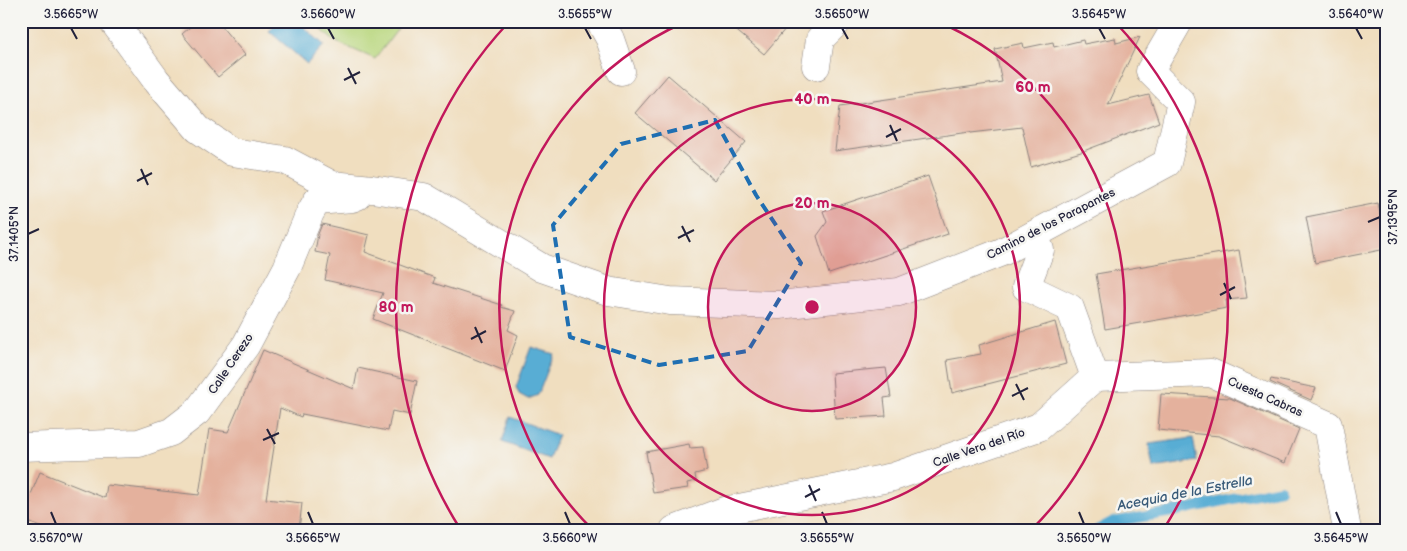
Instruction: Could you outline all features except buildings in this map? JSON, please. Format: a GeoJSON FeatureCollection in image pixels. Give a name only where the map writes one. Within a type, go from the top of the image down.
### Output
{"type":"FeatureCollection","features":[{"type":"Feature","properties":{"kind":"street","name":"Camino de los Parapantes"},"geometry":{"type":"LineString","coordinates":[[113,21],[156,80],[198,129],[232,152],[285,160],[332,184],[372,188],[424,197],[542,268],[608,291],[670,301],[779,306],[899,292],[1002,252],[1167,163],[1181,102],[1150,70],[1179,21]]}},
{"type":"Feature","properties":{"kind":"street"},"geometry":{"type":"LineString","coordinates":[[600,21],[610,40],[621,71]]}},
{"type":"Feature","properties":{"kind":"street"},"geometry":{"type":"LineString","coordinates":[[816,66],[820,39],[838,21]]}},
{"type":"Feature","properties":{"kind":"street","name":"Calle Cerezo"},"geometry":{"type":"LineString","coordinates":[[21,447],[139,442],[171,432],[197,412],[246,346],[287,268],[317,201],[352,198],[372,188]]}},
{"type":"Feature","properties":{"kind":"street"},"geometry":{"type":"LineString","coordinates":[[1034,234],[1040,250],[1026,287],[1070,308],[1095,376]]}},
{"type":"Feature","properties":{"kind":"street","name":"Cuesta Cabras"},"geometry":{"type":"LineString","coordinates":[[1095,376],[1211,373],[1328,425],[1347,530]]}},
{"type":"Feature","properties":{"kind":"street","name":"Calle Vera del Río"},"geometry":{"type":"LineString","coordinates":[[674,530],[724,511],[893,477],[1039,428],[1095,376]]}},
{"type":"Feature","properties":{"kind":"highlighted area"},"geometry":{"type":"Polygon","coordinates":[[[715,120],[756,195],[801,263],[748,351],[659,365],[570,337],[553,225],[621,144],[715,120]]]}},
{"type":"Feature","properties":{"kind":"green space"},"geometry":{"type":"Polygon","coordinates":[[[312,21],[404,21],[375,59],[334,41],[312,21]]]}},
{"type":"Feature","properties":{"kind":"water"},"geometry":{"type":"Polygon","coordinates":[[[278,21],[297,21],[324,45],[307,64],[269,31],[278,21]]]}},
{"type":"Feature","properties":{"kind":"water"},"geometry":{"type":"Polygon","coordinates":[[[531,347],[554,354],[538,395],[528,399],[519,394],[516,387],[531,347]]]}},
{"type":"Feature","properties":{"kind":"water"},"geometry":{"type":"Polygon","coordinates":[[[510,417],[558,435],[549,459],[502,442],[510,417]]]}},
{"type":"Feature","properties":{"kind":"water"},"geometry":{"type":"Polygon","coordinates":[[[1193,438],[1197,461],[1153,468],[1149,444],[1193,438]]]}},
{"type":"Feature","properties":{"kind":"waterway","name":"Acequia de la Estrella"},"geometry":{"type":"LineString","coordinates":[[1097,530],[1112,522],[1172,512],[1280,489]]}}]}
